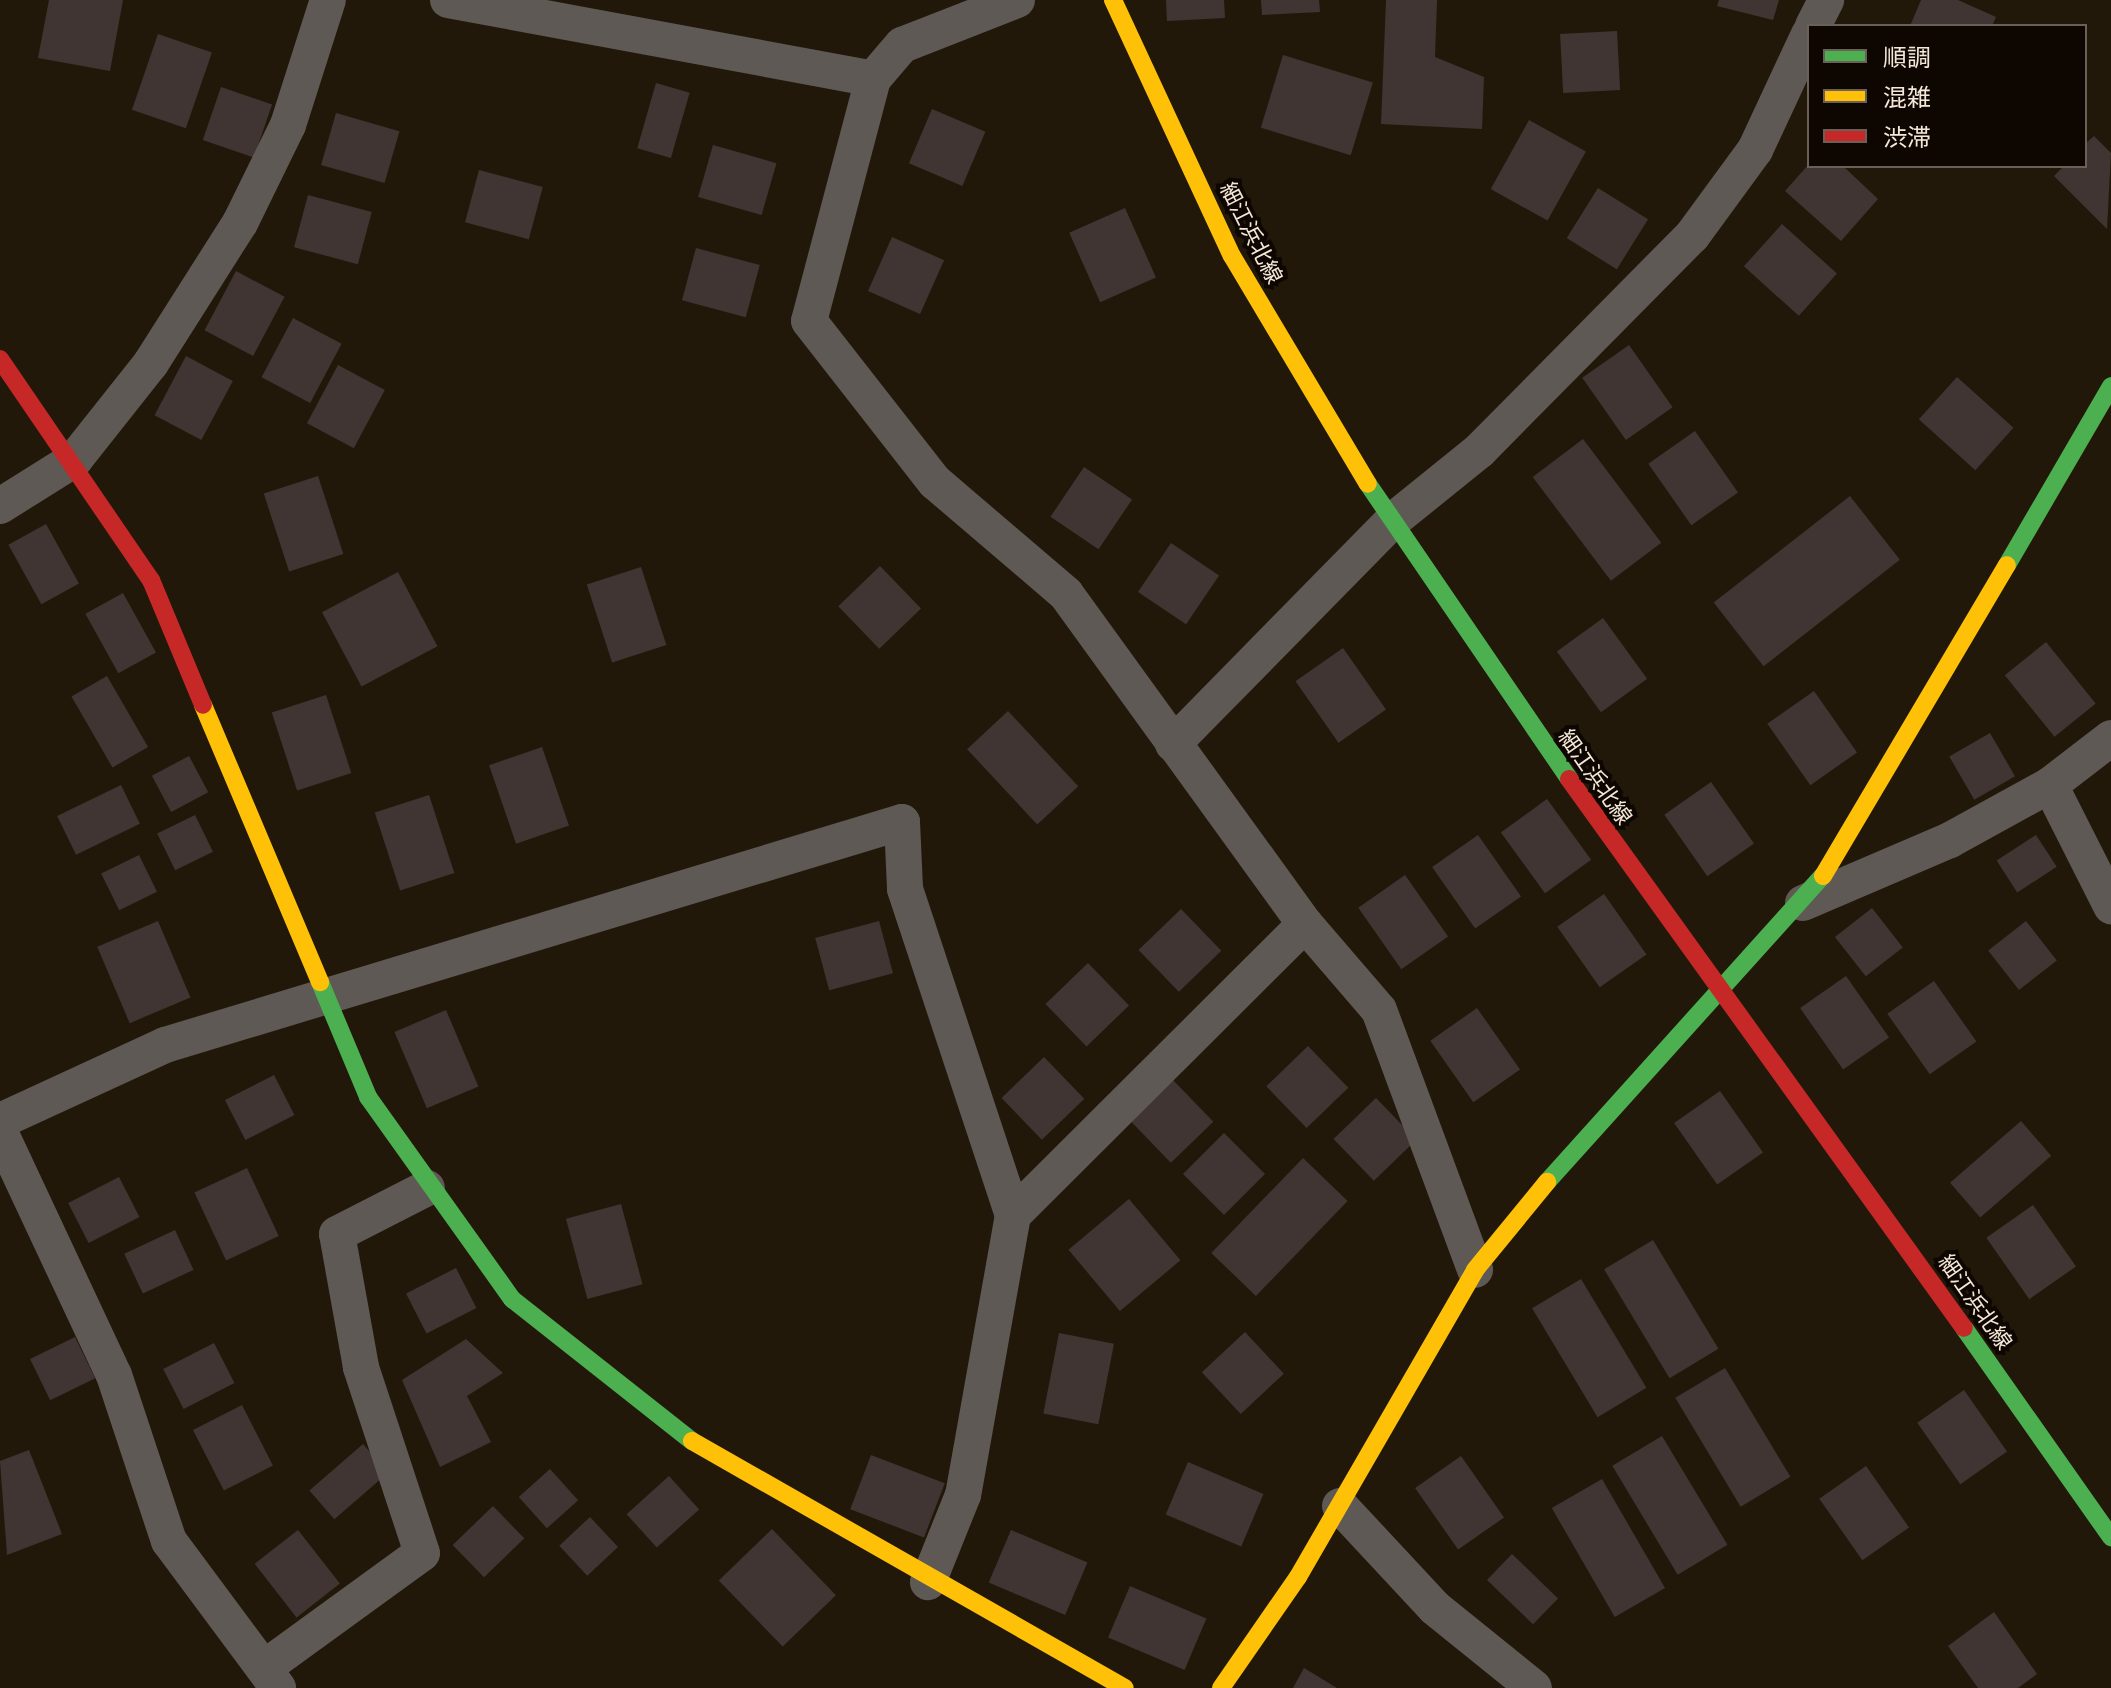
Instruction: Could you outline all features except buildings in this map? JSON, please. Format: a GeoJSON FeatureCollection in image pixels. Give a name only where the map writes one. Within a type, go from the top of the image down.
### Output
{"type":"FeatureCollection","features":[{"type":"Feature","properties":{"kind":"street"},"geometry":{"type":"LineString","coordinates":[[0,506],[75,459],[151,363],[240,223],[288,125],[328,0]]}},
{"type":"Feature","properties":{"kind":"street"},"geometry":{"type":"LineString","coordinates":[[448,0],[873,79]]}},
{"type":"Feature","properties":{"kind":"street"},"geometry":{"type":"LineString","coordinates":[[1017,0],[902,45],[873,79],[809,321],[935,482],[1066,594],[1305,924],[1379,1010],[1475,1270]]}},
{"type":"Feature","properties":{"kind":"street","name":"細江浜北線"},"geometry":{"type":"LineString","coordinates":[[1113,0],[1232,256],[1391,522],[1714,988],[1804,1102],[2111,1537]]}},
{"type":"Feature","properties":{"kind":"street"},"geometry":{"type":"LineString","coordinates":[[1814,24],[1826,0]]}},
{"type":"Feature","properties":{"kind":"street"},"geometry":{"type":"LineString","coordinates":[[1173,744],[1391,522],[1479,451],[1692,236],[1755,150],[1807,38]]}},
{"type":"Feature","properties":{"kind":"street"},"geometry":{"type":"LineString","coordinates":[[0,359],[75,459],[151,580],[368,1097],[427,1188],[512,1299],[625,1394],[797,1508],[1125,1688]]}},
{"type":"Feature","properties":{"kind":"street"},"geometry":{"type":"LineString","coordinates":[[1221,1688],[1340,1506],[1475,1270],[1714,988],[1803,903],[1840,853],[2111,386]]}},
{"type":"Feature","properties":{"kind":"street"},"geometry":{"type":"LineString","coordinates":[[1803,903],[1950,840],[2050,785],[2111,738]]}},
{"type":"Feature","properties":{"kind":"street"},"geometry":{"type":"LineString","coordinates":[[2050,785],[2111,906]]}},
{"type":"Feature","properties":{"kind":"street"},"geometry":{"type":"LineString","coordinates":[[0,1121],[165,1045],[902,822],[905,889],[1013,1215],[963,1495],[928,1582]]}},
{"type":"Feature","properties":{"kind":"street"},"geometry":{"type":"LineString","coordinates":[[1013,1215],[1305,924]]}},
{"type":"Feature","properties":{"kind":"street"},"geometry":{"type":"LineString","coordinates":[[0,1132],[114,1375],[169,1541],[271,1678],[422,1553],[361,1367],[337,1234],[427,1188]]}},
{"type":"Feature","properties":{"kind":"street"},"geometry":{"type":"LineString","coordinates":[[1340,1506],[1435,1608],[1534,1688]]}},
{"type":"Feature","properties":{"kind":"traffic: fast"},"geometry":{"type":"LineString","coordinates":[[2007,565],[2111,386]]}},
{"type":"Feature","properties":{"kind":"traffic: fast"},"geometry":{"type":"LineString","coordinates":[[1368,484],[1569,779]]}},
{"type":"Feature","properties":{"kind":"traffic: fast"},"geometry":{"type":"LineString","coordinates":[[1547,1182],[1823,876]]}},
{"type":"Feature","properties":{"kind":"traffic: fast"},"geometry":{"type":"LineString","coordinates":[[320,982],[368,1097],[512,1299],[692,1441]]}},
{"type":"Feature","properties":{"kind":"traffic: fast"},"geometry":{"type":"LineString","coordinates":[[1964,1328],[2111,1537]]}},
{"type":"Feature","properties":{"kind":"traffic: slow"},"geometry":{"type":"LineString","coordinates":[[1113,0],[1232,256],[1368,484]]}},
{"type":"Feature","properties":{"kind":"traffic: slow"},"geometry":{"type":"LineString","coordinates":[[1823,876],[2007,565]]}},
{"type":"Feature","properties":{"kind":"traffic: slow"},"geometry":{"type":"LineString","coordinates":[[203,705],[320,982]]}},
{"type":"Feature","properties":{"kind":"traffic: slow"},"geometry":{"type":"LineString","coordinates":[[1221,1688],[1298,1577],[1475,1270],[1547,1182]]}},
{"type":"Feature","properties":{"kind":"traffic: slow"},"geometry":{"type":"LineString","coordinates":[[692,1441],[1125,1688]]}},
{"type":"Feature","properties":{"kind":"traffic: jam"},"geometry":{"type":"LineString","coordinates":[[0,359],[151,580],[203,705]]}},
{"type":"Feature","properties":{"kind":"traffic: jam"},"geometry":{"type":"LineString","coordinates":[[1569,779],[1964,1328]]}}]}
